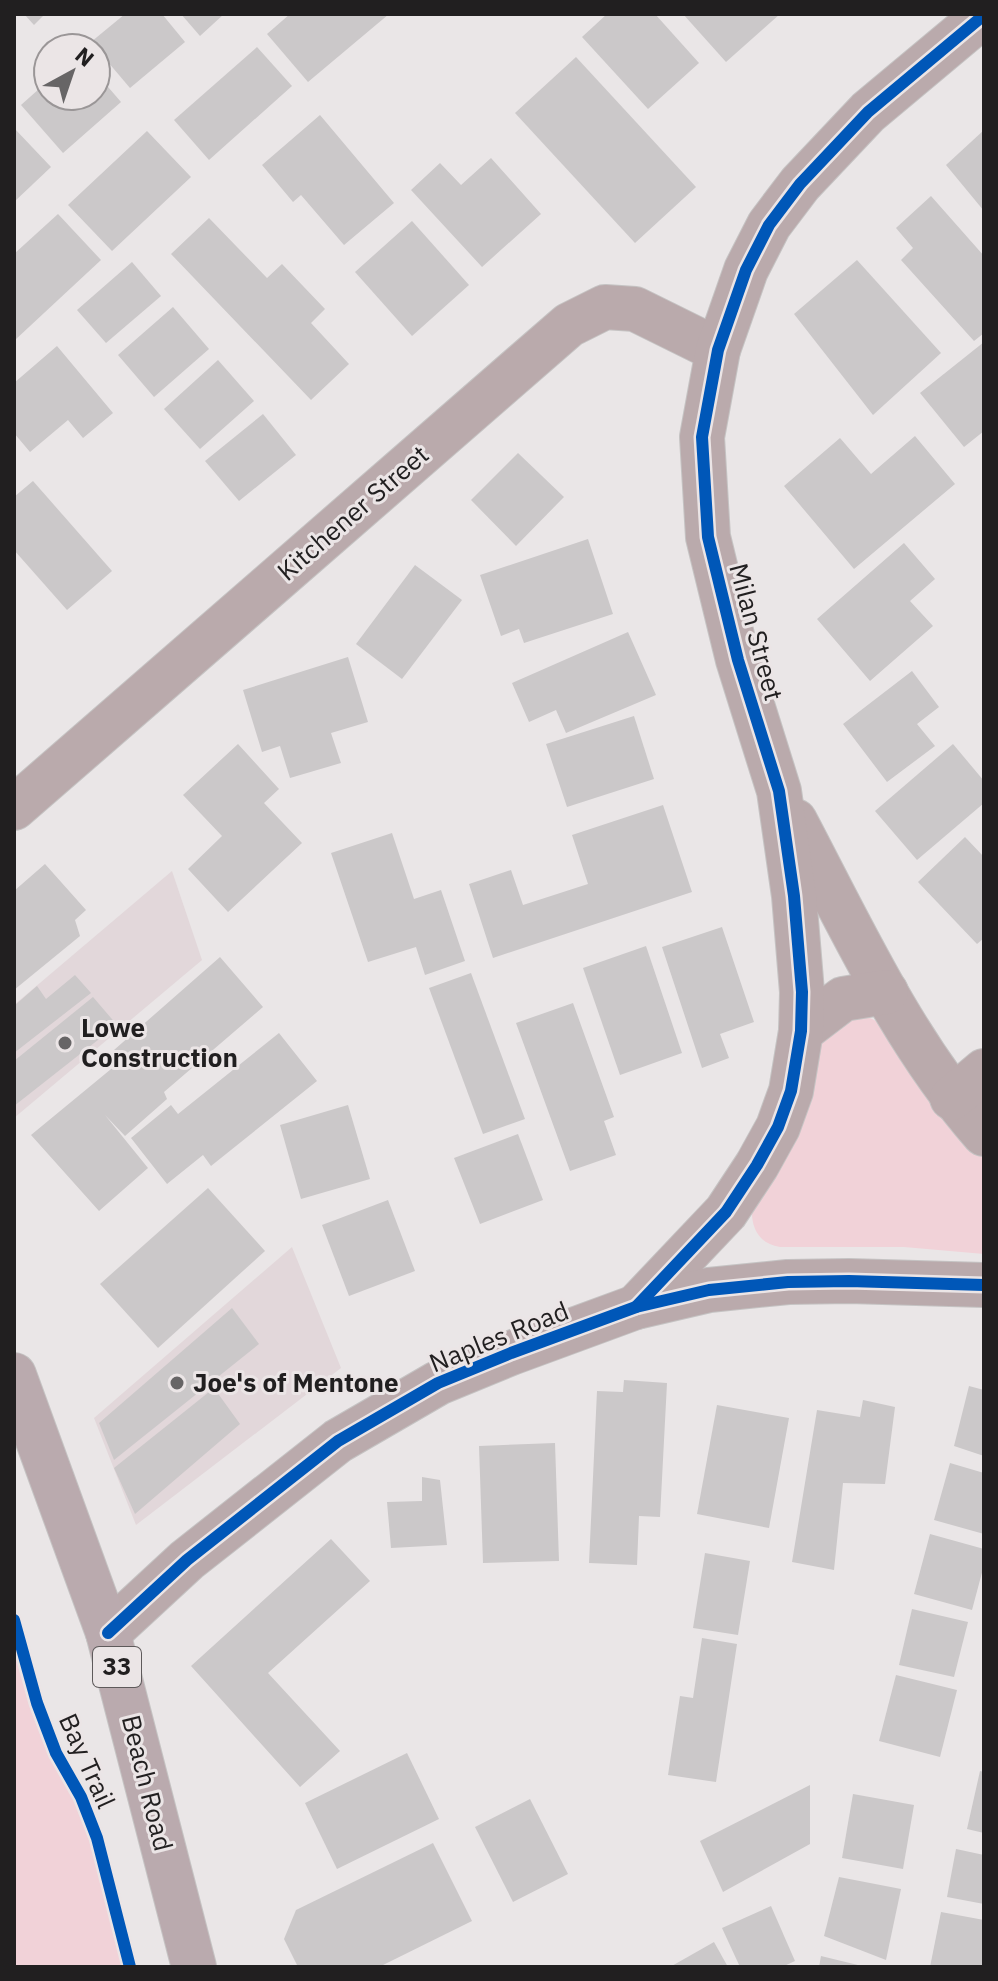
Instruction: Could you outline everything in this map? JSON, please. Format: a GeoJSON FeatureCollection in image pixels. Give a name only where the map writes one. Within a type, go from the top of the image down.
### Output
{"type":"FeatureCollection","features":[{"type":"Feature","properties":{"kind":"main road","name":"Beach Road"},"geometry":{"type":"LineString","coordinates":[[14,1375],[108,1633],[194,1967]]}},
{"type":"Feature","properties":{"kind":"street","name":"Milan Street"},"geometry":{"type":"LineString","coordinates":[[636,1307],[726,1212],[757,1165],[778,1127],[791,1091],[801,1031],[802,992],[794,896],[779,791],[738,660],[708,537],[702,437],[718,350],[746,270],[769,225],[800,184],[868,112],[984,15]]}},
{"type":"Feature","properties":{"kind":"street","name":"Kitchener Street"},"geometry":{"type":"LineString","coordinates":[[14,808],[569,325],[605,307],[635,309],[718,350]]}},
{"type":"Feature","properties":{"kind":"street","name":"Milan Street"},"geometry":{"type":"LineString","coordinates":[[779,791],[921,1054],[968,1084],[984,1134]]}},
{"type":"Feature","properties":{"kind":"street"},"geometry":{"type":"LineString","coordinates":[[801,1031],[843,999],[886,992]]}},
{"type":"Feature","properties":{"kind":"street","name":"Naples Road"},"geometry":{"type":"LineString","coordinates":[[108,1633],[187,1560],[338,1441],[438,1383],[511,1353],[636,1307],[709,1290],[788,1282],[887,1281],[984,1285]]}},
{"type":"Feature","properties":{"kind":"shaded area"},"geometry":{"type":"Polygon","coordinates":[[[172,871],[202,960],[14,1118],[14,1005],[172,871]]]}},
{"type":"Feature","properties":{"kind":"shaded area"},"geometry":{"type":"Polygon","coordinates":[[[868,1017],[878,1022],[943,1119],[984,1159],[984,1254],[904,1247],[780,1247],[762,1239],[755,1229],[752,1209],[822,1040],[839,1020],[868,1017]]]}},
{"type":"Feature","properties":{"kind":"shaded area"},"geometry":{"type":"Polygon","coordinates":[[[292,1247],[341,1368],[136,1525],[94,1418],[292,1247]]]}},
{"type":"Feature","properties":{"kind":"shaded area"},"geometry":{"type":"Polygon","coordinates":[[[14,1625],[62,1747],[98,1862],[122,1967],[14,1967],[14,1625]]]}},
{"type":"Feature","properties":{"kind":"building"},"geometry":{"type":"Polygon","coordinates":[[[24,14],[45,14],[34,25],[24,14]]]}},
{"type":"Feature","properties":{"kind":"building"},"geometry":{"type":"Polygon","coordinates":[[[125,14],[162,14],[185,42],[130,88],[112,67],[112,32],[103,32],[125,14]]]}},
{"type":"Feature","properties":{"kind":"building"},"geometry":{"type":"Polygon","coordinates":[[[181,14],[224,14],[200,36],[181,14]]]}},
{"type":"Feature","properties":{"kind":"building"},"geometry":{"type":"Polygon","coordinates":[[[290,14],[389,14],[308,82],[267,34],[290,14]]]}},
{"type":"Feature","properties":{"kind":"building"},"geometry":{"type":"Polygon","coordinates":[[[607,14],[655,14],[699,63],[648,109],[582,37],[607,14]]]}},
{"type":"Feature","properties":{"kind":"building"},"geometry":{"type":"Polygon","coordinates":[[[683,14],[780,14],[726,62],[683,14]]]}},
{"type":"Feature","properties":{"kind":"building"},"geometry":{"type":"Polygon","coordinates":[[[257,47],[292,86],[209,160],[174,120],[257,47]]]}},
{"type":"Feature","properties":{"kind":"building"},"geometry":{"type":"Polygon","coordinates":[[[576,57],[696,187],[635,243],[515,113],[576,57]]]}},
{"type":"Feature","properties":{"kind":"building"},"geometry":{"type":"Polygon","coordinates":[[[112,92],[121,102],[112,110],[112,92]]]}},
{"type":"Feature","properties":{"kind":"building"},"geometry":{"type":"Polygon","coordinates":[[[32,95],[32,112],[110,112],[63,153],[21,105],[32,95]]]}},
{"type":"Feature","properties":{"kind":"building"},"geometry":{"type":"Polygon","coordinates":[[[320,115],[394,203],[344,245],[301,195],[293,202],[262,165],[320,115]]]}},
{"type":"Feature","properties":{"kind":"building"},"geometry":{"type":"Polygon","coordinates":[[[14,128],[51,167],[14,202],[14,128]]]}},
{"type":"Feature","properties":{"kind":"building"},"geometry":{"type":"Polygon","coordinates":[[[984,130],[984,211],[946,165],[984,130]]]}},
{"type":"Feature","properties":{"kind":"building"},"geometry":{"type":"Polygon","coordinates":[[[147,131],[191,177],[112,251],[68,205],[147,131]]]}},
{"type":"Feature","properties":{"kind":"building"},"geometry":{"type":"Polygon","coordinates":[[[491,158],[541,214],[482,267],[411,190],[440,163],[461,185],[491,158]]]}},
{"type":"Feature","properties":{"kind":"building"},"geometry":{"type":"Polygon","coordinates":[[[931,196],[984,256],[984,333],[974,341],[901,260],[913,248],[896,228],[931,196]]]}},
{"type":"Feature","properties":{"kind":"building"},"geometry":{"type":"Polygon","coordinates":[[[58,214],[101,260],[15,340],[14,254],[58,214]]]}},
{"type":"Feature","properties":{"kind":"building"},"geometry":{"type":"Polygon","coordinates":[[[209,218],[267,278],[282,264],[325,309],[311,323],[349,364],[311,400],[171,254],[209,218]]]}},
{"type":"Feature","properties":{"kind":"building"},"geometry":{"type":"Polygon","coordinates":[[[412,221],[469,285],[412,336],[355,272],[412,221]]]}},
{"type":"Feature","properties":{"kind":"building"},"geometry":{"type":"Polygon","coordinates":[[[857,260],[941,353],[873,415],[794,314],[857,260]]]}},
{"type":"Feature","properties":{"kind":"building"},"geometry":{"type":"Polygon","coordinates":[[[132,262],[161,296],[106,343],[77,310],[132,262]]]}},
{"type":"Feature","properties":{"kind":"building"},"geometry":{"type":"Polygon","coordinates":[[[173,307],[209,349],[154,397],[118,355],[173,307]]]}},
{"type":"Feature","properties":{"kind":"building"},"geometry":{"type":"Polygon","coordinates":[[[984,342],[984,431],[964,447],[920,393],[984,342]]]}},
{"type":"Feature","properties":{"kind":"building"},"geometry":{"type":"Polygon","coordinates":[[[57,346],[113,413],[83,438],[68,420],[30,452],[14,433],[14,383],[57,346]]]}},
{"type":"Feature","properties":{"kind":"building"},"geometry":{"type":"Polygon","coordinates":[[[218,360],[254,401],[200,449],[164,409],[218,360]]]}},
{"type":"Feature","properties":{"kind":"building"},"geometry":{"type":"Polygon","coordinates":[[[263,414],[296,455],[239,501],[205,461],[263,414]]]}},
{"type":"Feature","properties":{"kind":"building"},"geometry":{"type":"Polygon","coordinates":[[[915,436],[955,484],[854,569],[784,486],[840,438],[871,474],[915,436]]]}},
{"type":"Feature","properties":{"kind":"building"},"geometry":{"type":"Polygon","coordinates":[[[518,453],[564,497],[516,546],[471,500],[518,453]]]}},
{"type":"Feature","properties":{"kind":"building"},"geometry":{"type":"Polygon","coordinates":[[[33,481],[112,571],[67,610],[14,550],[14,497],[33,481]]]}},
{"type":"Feature","properties":{"kind":"building"},"geometry":{"type":"Polygon","coordinates":[[[588,539],[613,614],[524,643],[519,629],[501,636],[480,575],[588,539]]]}},
{"type":"Feature","properties":{"kind":"building"},"geometry":{"type":"Polygon","coordinates":[[[904,543],[935,579],[910,601],[933,626],[870,681],[817,619],[904,543]]]}},
{"type":"Feature","properties":{"kind":"building"},"geometry":{"type":"Polygon","coordinates":[[[415,565],[462,600],[402,679],[356,644],[415,565]]]}},
{"type":"Feature","properties":{"kind":"building"},"geometry":{"type":"Polygon","coordinates":[[[628,632],[656,695],[566,733],[556,710],[529,722],[512,683],[628,632]]]}},
{"type":"Feature","properties":{"kind":"building"},"geometry":{"type":"Polygon","coordinates":[[[348,657],[368,722],[331,733],[341,763],[290,778],[280,746],[262,752],[243,690],[348,657]]]}},
{"type":"Feature","properties":{"kind":"building"},"geometry":{"type":"Polygon","coordinates":[[[912,671],[939,707],[917,724],[935,746],[887,782],[843,724],[912,671]]]}},
{"type":"Feature","properties":{"kind":"building"},"geometry":{"type":"Polygon","coordinates":[[[634,716],[654,779],[567,807],[546,744],[634,716]]]}},
{"type":"Feature","properties":{"kind":"building"},"geometry":{"type":"Polygon","coordinates":[[[238,744],[279,789],[264,803],[302,843],[228,912],[188,869],[222,836],[183,795],[238,744]]]}},
{"type":"Feature","properties":{"kind":"building"},"geometry":{"type":"Polygon","coordinates":[[[953,744],[984,781],[984,803],[917,860],[875,811],[953,744]]]}},
{"type":"Feature","properties":{"kind":"building"},"geometry":{"type":"Polygon","coordinates":[[[663,805],[692,892],[493,958],[469,884],[511,870],[523,905],[588,884],[572,835],[663,805]]]}},
{"type":"Feature","properties":{"kind":"building"},"geometry":{"type":"Polygon","coordinates":[[[392,833],[414,899],[441,890],[465,961],[425,975],[416,947],[368,962],[331,853],[392,833]]]}},
{"type":"Feature","properties":{"kind":"building"},"geometry":{"type":"Polygon","coordinates":[[[965,837],[984,857],[984,938],[977,944],[918,882],[965,837]]]}},
{"type":"Feature","properties":{"kind":"building"},"geometry":{"type":"Polygon","coordinates":[[[45,864],[86,910],[75,920],[80,936],[14,990],[14,891],[45,864]]]}},
{"type":"Feature","properties":{"kind":"building"},"geometry":{"type":"Polygon","coordinates":[[[722,927],[754,1022],[720,1034],[729,1058],[702,1068],[662,947],[722,927]]]}},
{"type":"Feature","properties":{"kind":"building"},"geometry":{"type":"Polygon","coordinates":[[[646,946],[682,1053],[620,1075],[583,968],[646,946]]]}},
{"type":"Feature","properties":{"kind":"building"},"geometry":{"type":"Polygon","coordinates":[[[220,957],[263,1007],[164,1092],[167,1099],[125,1136],[105,1115],[148,1168],[99,1211],[31,1135],[122,1060],[114,1050],[220,957]]]}},
{"type":"Feature","properties":{"kind":"building"},"geometry":{"type":"Polygon","coordinates":[[[471,973],[525,1119],[483,1134],[429,988],[471,973]]]}},
{"type":"Feature","properties":{"kind":"building"},"geometry":{"type":"Polygon","coordinates":[[[75,975],[91,993],[14,1053],[14,1006],[37,986],[46,999],[75,975]]]}},
{"type":"Feature","properties":{"kind":"building","name":"Lowe Construction"},"geometry":{"type":"Polygon","coordinates":[[[93,997],[117,1025],[14,1106],[14,1061],[93,997]]]}},
{"type":"Feature","properties":{"kind":"building"},"geometry":{"type":"Polygon","coordinates":[[[573,1003],[614,1117],[604,1121],[616,1155],[570,1171],[516,1023],[573,1003]]]}},
{"type":"Feature","properties":{"kind":"building"},"geometry":{"type":"Polygon","coordinates":[[[279,1033],[317,1081],[211,1166],[203,1155],[167,1184],[131,1138],[171,1105],[178,1114],[279,1033]]]}},
{"type":"Feature","properties":{"kind":"building"},"geometry":{"type":"Polygon","coordinates":[[[348,1105],[370,1179],[301,1199],[280,1125],[348,1105]]]}},
{"type":"Feature","properties":{"kind":"building"},"geometry":{"type":"Polygon","coordinates":[[[518,1134],[543,1200],[480,1224],[454,1158],[518,1134]]]}},
{"type":"Feature","properties":{"kind":"building"},"geometry":{"type":"Polygon","coordinates":[[[208,1188],[265,1251],[158,1348],[100,1284],[208,1188]]]}},
{"type":"Feature","properties":{"kind":"building"},"geometry":{"type":"Polygon","coordinates":[[[388,1200],[415,1271],[349,1296],[322,1225],[388,1200]]]}},
{"type":"Feature","properties":{"kind":"building","name":"Joe's of Mentone"},"geometry":{"type":"Polygon","coordinates":[[[232,1308],[259,1344],[114,1460],[99,1423],[232,1308]]]}},
{"type":"Feature","properties":{"kind":"building"},"geometry":{"type":"Polygon","coordinates":[[[624,1380],[667,1383],[660,1517],[639,1516],[637,1565],[589,1563],[597,1391],[623,1392],[624,1380]]]}},
{"type":"Feature","properties":{"kind":"building"},"geometry":{"type":"Polygon","coordinates":[[[969,1386],[984,1390],[984,1456],[954,1446],[969,1386]]]}},
{"type":"Feature","properties":{"kind":"building"},"geometry":{"type":"Polygon","coordinates":[[[214,1388],[240,1424],[135,1514],[114,1468],[214,1388]]]}},
{"type":"Feature","properties":{"kind":"building"},"geometry":{"type":"Polygon","coordinates":[[[863,1400],[895,1407],[885,1484],[843,1483],[834,1570],[792,1562],[817,1410],[860,1417],[863,1400]]]}},
{"type":"Feature","properties":{"kind":"building"},"geometry":{"type":"Polygon","coordinates":[[[717,1405],[789,1418],[769,1528],[697,1514],[717,1405]]]}},
{"type":"Feature","properties":{"kind":"building"},"geometry":{"type":"Polygon","coordinates":[[[555,1443],[559,1561],[483,1563],[479,1446],[555,1443]]]}},
{"type":"Feature","properties":{"kind":"building"},"geometry":{"type":"Polygon","coordinates":[[[950,1463],[984,1473],[984,1534],[934,1520],[950,1463]]]}},
{"type":"Feature","properties":{"kind":"building"},"geometry":{"type":"Polygon","coordinates":[[[422,1477],[440,1480],[447,1545],[391,1548],[387,1502],[422,1501],[422,1477]]]}},
{"type":"Feature","properties":{"kind":"building"},"geometry":{"type":"Polygon","coordinates":[[[930,1534],[984,1549],[984,1565],[972,1610],[914,1594],[930,1534]]]}},
{"type":"Feature","properties":{"kind":"building"},"geometry":{"type":"Polygon","coordinates":[[[331,1539],[370,1581],[268,1673],[340,1751],[300,1787],[191,1666],[331,1539]]]}},
{"type":"Feature","properties":{"kind":"building"},"geometry":{"type":"Polygon","coordinates":[[[705,1553],[750,1561],[738,1635],[693,1628],[705,1553]]]}},
{"type":"Feature","properties":{"kind":"building"},"geometry":{"type":"Polygon","coordinates":[[[912,1609],[968,1622],[954,1677],[899,1665],[912,1609]]]}},
{"type":"Feature","properties":{"kind":"building"},"geometry":{"type":"Polygon","coordinates":[[[702,1638],[737,1644],[716,1782],[668,1775],[680,1696],[693,1698],[702,1638]]]}},
{"type":"Feature","properties":{"kind":"building"},"geometry":{"type":"Polygon","coordinates":[[[896,1675],[957,1690],[940,1757],[879,1741],[896,1675]]]}},
{"type":"Feature","properties":{"kind":"building"},"geometry":{"type":"Polygon","coordinates":[[[407,1753],[439,1819],[337,1869],[305,1803],[407,1753]]]}},
{"type":"Feature","properties":{"kind":"building"},"geometry":{"type":"Polygon","coordinates":[[[980,1771],[984,1772],[984,1833],[967,1829],[980,1771]]]}},
{"type":"Feature","properties":{"kind":"building"},"geometry":{"type":"Polygon","coordinates":[[[810,1785],[810,1844],[723,1892],[700,1841],[810,1785]]]}},
{"type":"Feature","properties":{"kind":"building"},"geometry":{"type":"Polygon","coordinates":[[[853,1794],[914,1805],[903,1869],[842,1858],[853,1794]]]}},
{"type":"Feature","properties":{"kind":"building"},"geometry":{"type":"Polygon","coordinates":[[[530,1799],[568,1874],[513,1902],[475,1827],[530,1799]]]}},
{"type":"Feature","properties":{"kind":"building"},"geometry":{"type":"Polygon","coordinates":[[[433,1843],[472,1921],[379,1967],[298,1967],[284,1939],[296,1910],[433,1843]]]}},
{"type":"Feature","properties":{"kind":"building"},"geometry":{"type":"Polygon","coordinates":[[[956,1849],[984,1855],[984,1904],[947,1897],[956,1849]]]}},
{"type":"Feature","properties":{"kind":"building"},"geometry":{"type":"Polygon","coordinates":[[[839,1877],[901,1889],[886,1960],[824,1936],[839,1877]]]}},
{"type":"Feature","properties":{"kind":"building"},"geometry":{"type":"Polygon","coordinates":[[[771,1906],[795,1961],[782,1967],[740,1967],[722,1928],[771,1906]]]}},
{"type":"Feature","properties":{"kind":"building"},"geometry":{"type":"Polygon","coordinates":[[[941,1912],[984,1920],[984,1967],[930,1967],[941,1912]]]}},
{"type":"Feature","properties":{"kind":"building"},"geometry":{"type":"Polygon","coordinates":[[[714,1942],[728,1967],[670,1967],[714,1942]]]}},
{"type":"Feature","properties":{"kind":"building"},"geometry":{"type":"Polygon","coordinates":[[[821,1956],[862,1966],[862,1967],[819,1967],[821,1956]]]}},
{"type":"Feature","properties":{"kind":"cycle path"},"geometry":{"type":"LineString","coordinates":[[636,1307],[726,1212],[757,1165],[778,1127],[791,1091],[801,1031],[802,992],[794,896],[779,791],[738,660],[708,537],[702,437],[718,350],[746,270],[769,225],[800,184],[868,112],[984,15]]}},
{"type":"Feature","properties":{"kind":"cycle path"},"geometry":{"type":"LineString","coordinates":[[108,1633],[187,1560],[338,1441],[438,1383],[511,1353],[636,1307],[709,1290],[788,1282],[984,1285]]}},
{"type":"Feature","properties":{"kind":"cycle path","name":"Bay Trail"},"geometry":{"type":"LineString","coordinates":[[14,1620],[37,1703],[56,1753],[81,1797],[97,1838],[130,1967]]}},
{"type":"Feature","properties":{"kind":"place","name":"Lowe Construction"},"geometry":{"type":"Point","coordinates":[65,1043]}},
{"type":"Feature","properties":{"kind":"place","name":"Joe's of Mentone"},"geometry":{"type":"Point","coordinates":[177,1383]}}]}
